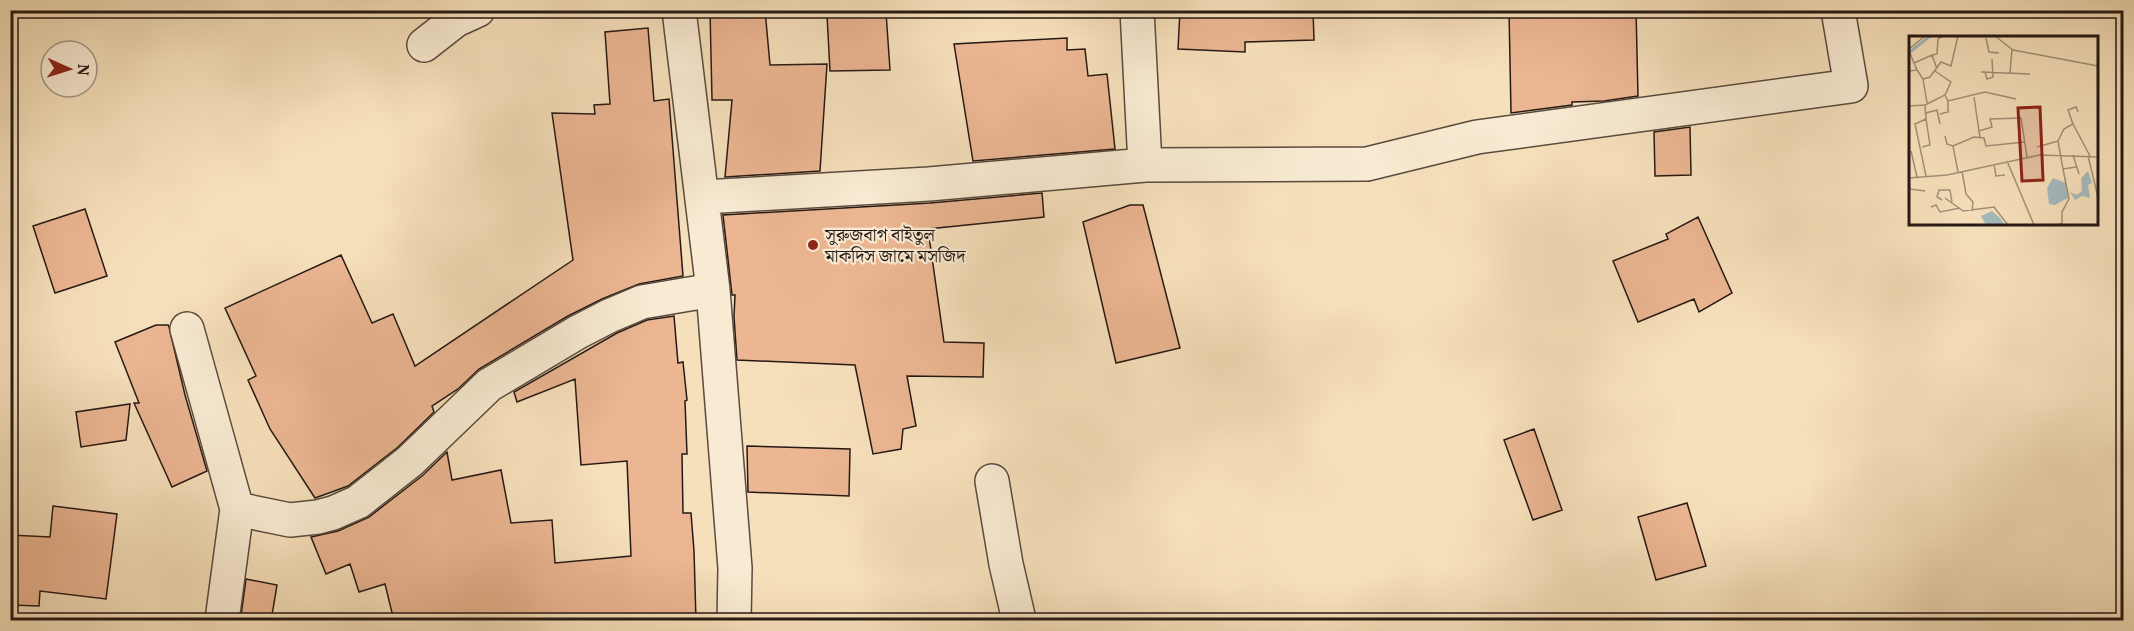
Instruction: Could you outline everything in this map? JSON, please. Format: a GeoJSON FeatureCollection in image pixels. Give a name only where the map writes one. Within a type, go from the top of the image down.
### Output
{"type":"FeatureCollection","features":[{"type":"Feature","properties":{"kind":"street"},"geometry":{"type":"LineString","coordinates":[[424,45],[456,20],[478,10]]}},
{"type":"Feature","properties":{"kind":"street"},"geometry":{"type":"LineString","coordinates":[[679,10],[713,290],[735,567],[734,621]]}},
{"type":"Feature","properties":{"kind":"street"},"geometry":{"type":"LineString","coordinates":[[1137,10],[1145,165]]}},
{"type":"Feature","properties":{"kind":"street"},"geometry":{"type":"LineString","coordinates":[[703,197],[928,184],[1145,165],[1367,164],[1478,137],[1851,86],[1838,10]]}},
{"type":"Feature","properties":{"kind":"street"},"geometry":{"type":"LineString","coordinates":[[237,509],[290,520],[318,518],[357,502],[410,461],[489,385],[578,332],[642,302],[713,290]]}},
{"type":"Feature","properties":{"kind":"street"},"geometry":{"type":"LineString","coordinates":[[188,329],[237,509],[222,621]]}},
{"type":"Feature","properties":{"kind":"street"},"geometry":{"type":"LineString","coordinates":[[992,481],[1006,564],[1019,621]]}},
{"type":"Feature","properties":{"kind":"building"},"geometry":{"type":"Polygon","coordinates":[[[710,10],[765,10],[770,65],[827,64],[820,171],[725,177],[732,100],[712,100],[710,10]]]}},
{"type":"Feature","properties":{"kind":"building"},"geometry":{"type":"Polygon","coordinates":[[[1180,10],[1313,10],[1314,40],[1245,42],[1245,52],[1178,49],[1180,10]]]}},
{"type":"Feature","properties":{"kind":"building"},"geometry":{"type":"Polygon","coordinates":[[[1509,10],[1636,10],[1638,96],[1604,101],[1572,102],[1572,105],[1511,113],[1509,10]]]}},
{"type":"Feature","properties":{"kind":"building"},"geometry":{"type":"Polygon","coordinates":[[[886,12],[890,70],[830,71],[827,15],[886,12]]]}},
{"type":"Feature","properties":{"kind":"building"},"geometry":{"type":"Polygon","coordinates":[[[648,28],[654,101],[669,99],[683,276],[639,284],[602,299],[568,316],[479,369],[458,389],[432,406],[434,412],[398,447],[348,486],[315,498],[270,429],[248,380],[256,376],[225,308],[341,255],[372,323],[393,314],[415,366],[573,260],[552,113],[595,114],[594,105],[610,104],[605,32],[648,28]]]}},
{"type":"Feature","properties":{"kind":"building"},"geometry":{"type":"Polygon","coordinates":[[[1067,38],[1067,50],[1085,49],[1088,76],[1107,74],[1115,149],[973,161],[954,44],[1067,38]]]}},
{"type":"Feature","properties":{"kind":"building"},"geometry":{"type":"Polygon","coordinates":[[[1690,127],[1691,175],[1655,176],[1654,132],[1690,127]]]}},
{"type":"Feature","properties":{"kind":"building"},"geometry":{"type":"Polygon","coordinates":[[[1042,193],[1044,217],[928,229],[944,342],[984,343],[983,377],[907,376],[916,426],[903,429],[901,449],[873,454],[855,365],[737,360],[735,295],[732,295],[723,215],[930,203],[1042,193]]]}},
{"type":"Feature","properties":{"kind":"building"},"geometry":{"type":"Polygon","coordinates":[[[1130,205],[1143,205],[1180,348],[1116,363],[1083,222],[1130,205]]]}},
{"type":"Feature","properties":{"kind":"building"},"geometry":{"type":"Polygon","coordinates":[[[85,209],[107,276],[55,293],[33,226],[85,209]]]}},
{"type":"Feature","properties":{"kind":"building"},"geometry":{"type":"Polygon","coordinates":[[[1698,217],[1732,293],[1699,312],[1694,299],[1638,322],[1613,261],[1668,239],[1666,234],[1698,217]]]}},
{"type":"Feature","properties":{"kind":"building"},"geometry":{"type":"Polygon","coordinates":[[[674,316],[678,363],[683,362],[687,400],[685,401],[687,454],[682,454],[683,513],[691,513],[696,621],[394,621],[385,584],[359,592],[350,564],[326,574],[311,537],[338,531],[369,517],[422,476],[447,452],[452,480],[501,470],[511,523],[552,520],[555,563],[631,556],[627,461],[581,465],[575,379],[517,402],[514,392],[617,333],[647,320],[674,316]]]}},
{"type":"Feature","properties":{"kind":"building"},"geometry":{"type":"Polygon","coordinates":[[[156,325],[168,325],[169,327],[185,395],[207,471],[172,487],[134,403],[139,403],[115,342],[156,325]]]}},
{"type":"Feature","properties":{"kind":"building"},"geometry":{"type":"Polygon","coordinates":[[[130,404],[126,440],[81,447],[76,412],[130,404]]]}},
{"type":"Feature","properties":{"kind":"building"},"geometry":{"type":"Polygon","coordinates":[[[1534,429],[1562,510],[1533,520],[1504,440],[1534,429]]]}},
{"type":"Feature","properties":{"kind":"building"},"geometry":{"type":"Polygon","coordinates":[[[747,446],[850,449],[849,496],[748,492],[747,446]]]}},
{"type":"Feature","properties":{"kind":"building"},"geometry":{"type":"Polygon","coordinates":[[[1687,503],[1706,566],[1656,580],[1638,517],[1687,503]]]}},
{"type":"Feature","properties":{"kind":"building"},"geometry":{"type":"Polygon","coordinates":[[[53,506],[117,514],[106,599],[40,591],[39,606],[10,605],[10,535],[50,537],[53,506]]]}},
{"type":"Feature","properties":{"kind":"building"},"geometry":{"type":"Polygon","coordinates":[[[246,579],[277,585],[271,621],[241,616],[246,579]]]}},
{"type":"Feature","properties":{"kind":"place","name":"সুরুজবাগ বাইতুল মাকদিস জামে মসজিদ"},"geometry":{"type":"Point","coordinates":[813,245]}}]}
